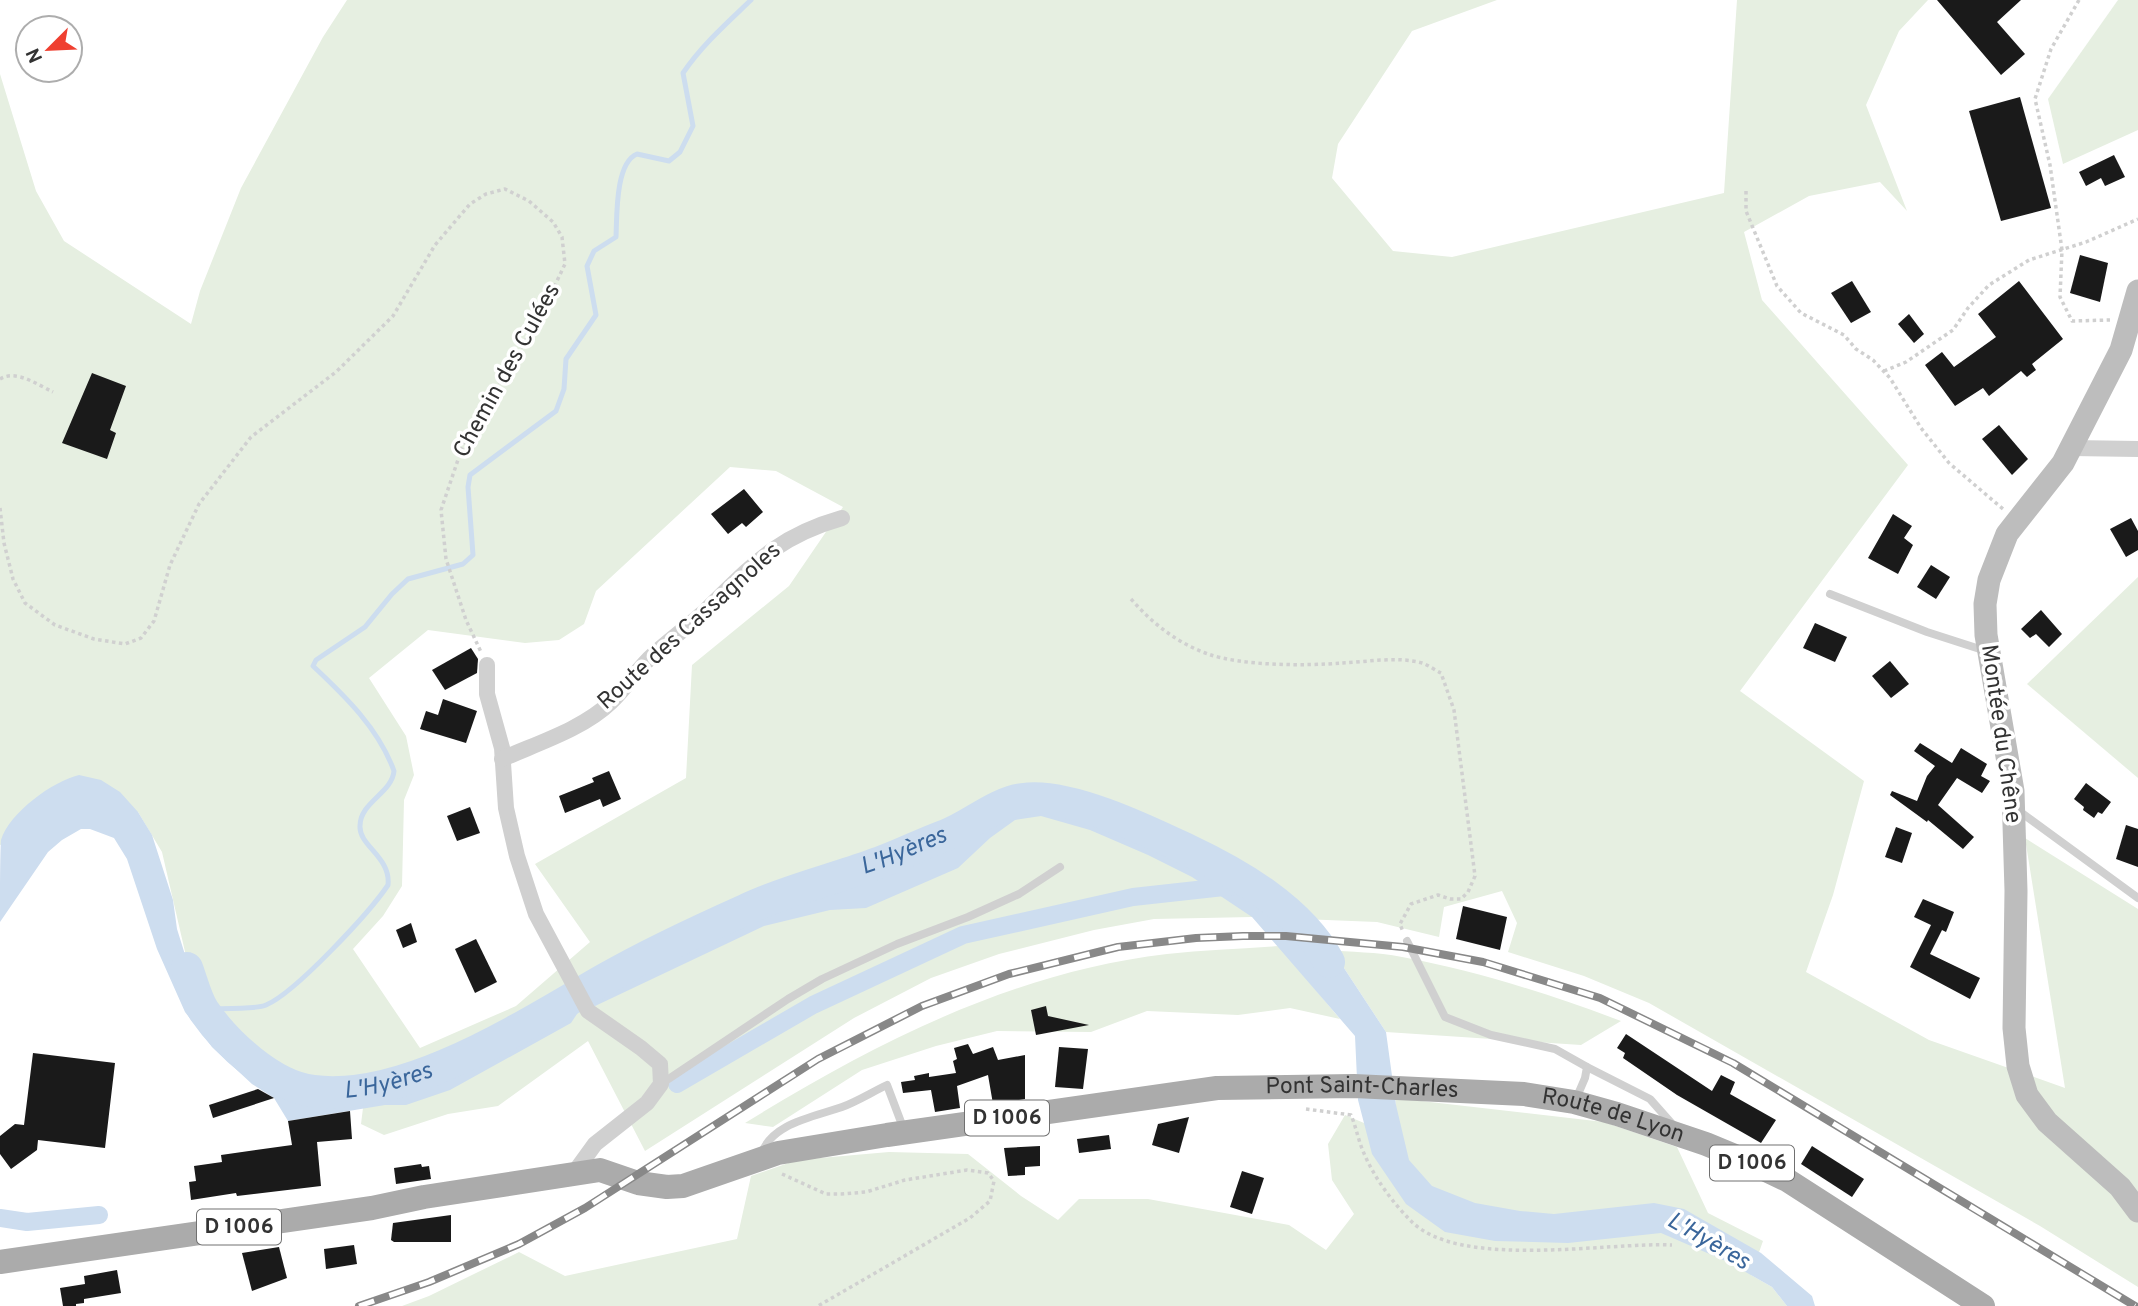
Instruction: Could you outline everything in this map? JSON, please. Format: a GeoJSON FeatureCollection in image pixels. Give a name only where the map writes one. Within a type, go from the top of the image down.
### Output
{"type":"FeatureCollection","features":[{"type":"Feature","properties":{"kind":"main road","name":"Pont Saint-Charles"},"geometry":{"type":"LineString","coordinates":[[905,1132],[1217,1088],[1354,1086],[1491,1091]]}},
{"type":"Feature","properties":{"kind":"main road","name":"Route de Lyon"},"geometry":{"type":"LineString","coordinates":[[1491,1091],[1574,1102],[1682,1136],[1747,1161],[1787,1180],[1983,1306]]}},
{"type":"Feature","properties":{"kind":"main road","name":"D 1006"},"geometry":{"type":"LineString","coordinates":[[0,1262],[372,1208],[424,1197],[600,1170],[638,1183],[683,1186],[769,1157],[905,1132]]}},
{"type":"Feature","properties":{"kind":"street","name":"Montée du Chêne"},"geometry":{"type":"LineString","coordinates":[[2138,291],[2121,350],[2063,463],[2007,534],[1989,580],[1985,604],[1989,652],[2013,790],[2016,891],[2014,1028],[2018,1066],[2027,1095],[2047,1122],[2120,1188],[2138,1211]]}},
{"type":"Feature","properties":{"kind":"street"},"geometry":{"type":"LineString","coordinates":[[2071,448],[2138,449]]}},
{"type":"Feature","properties":{"kind":"street","name":"Route des Cassagnoles"},"geometry":{"type":"LineString","coordinates":[[502,759],[579,724],[610,704],[653,655],[682,632],[760,557],[783,541],[842,518]]}},
{"type":"Feature","properties":{"kind":"street"},"geometry":{"type":"LineString","coordinates":[[487,665],[487,694],[502,748],[506,808],[517,856],[536,914],[588,1011],[660,1064],[662,1084],[647,1103],[596,1144],[574,1173]]}},
{"type":"Feature","properties":{"kind":"lane"},"geometry":{"type":"LineString","coordinates":[[1830,594],[1927,632],[1989,652]]}},
{"type":"Feature","properties":{"kind":"lane"},"geometry":{"type":"LineString","coordinates":[[2013,807],[2138,898]]}},
{"type":"Feature","properties":{"kind":"lane"},"geometry":{"type":"LineString","coordinates":[[662,1084],[822,979],[897,944],[1019,894],[1060,867]]}},
{"type":"Feature","properties":{"kind":"lane"},"geometry":{"type":"LineString","coordinates":[[1407,941],[1445,1017],[1491,1035],[1556,1049],[1650,1099],[1682,1136]]}},
{"type":"Feature","properties":{"kind":"lane"},"geometry":{"type":"LineString","coordinates":[[1574,1102],[1586,1078],[1587,1067]]}},
{"type":"Feature","properties":{"kind":"lane"},"geometry":{"type":"LineString","coordinates":[[769,1157],[765,1143],[793,1124],[811,1115],[843,1107],[887,1085],[905,1132]]}},
{"type":"Feature","properties":{"kind":"path"},"geometry":{"type":"LineString","coordinates":[[2079,0],[2051,49],[2035,99],[2050,165],[2062,250],[2060,297],[2072,321],[2130,319]]}},
{"type":"Feature","properties":{"kind":"path","name":"Chemin des Culées"},"geometry":{"type":"LineString","coordinates":[[0,508],[4,543],[13,579],[26,603],[55,625],[94,639],[125,644],[141,638],[153,621],[170,565],[199,504],[251,437],[336,372],[393,316],[435,245],[470,204],[486,194],[505,189],[529,201],[553,222],[562,237],[565,264],[541,315],[464,442],[441,510],[450,573],[466,620],[487,665]]}},
{"type":"Feature","properties":{"kind":"path"},"geometry":{"type":"LineString","coordinates":[[1746,191],[1746,211],[1777,286],[1801,313],[1843,335],[1883,371],[1921,428],[1949,463],[2017,522]]}},
{"type":"Feature","properties":{"kind":"path"},"geometry":{"type":"LineString","coordinates":[[1883,371],[1906,362],[1953,330],[1989,285],[2029,260],[2086,242],[2138,219]]}},
{"type":"Feature","properties":{"kind":"path"},"geometry":{"type":"LineString","coordinates":[[0,379],[5,375],[24,377],[53,392]]}},
{"type":"Feature","properties":{"kind":"path"},"geometry":{"type":"LineString","coordinates":[[1131,599],[1149,621],[1209,654],[1280,663],[1337,664],[1390,660],[1422,663],[1441,673],[1454,710],[1475,876],[1468,892],[1461,899],[1438,895],[1410,904],[1400,924],[1407,941]]}},
{"type":"Feature","properties":{"kind":"path"},"geometry":{"type":"LineString","coordinates":[[1286,1087],[1301,1108],[1351,1115],[1363,1151],[1388,1194],[1412,1223],[1445,1240],[1464,1246],[1496,1249],[1672,1245]]}},
{"type":"Feature","properties":{"kind":"path"},"geometry":{"type":"LineString","coordinates":[[769,1157],[786,1177],[826,1194],[866,1192],[905,1180],[967,1170],[988,1173],[994,1181],[990,1200],[970,1218],[818,1306]]}},
{"type":"Feature","properties":{"kind":"shaded area"},"geometry":{"type":"Polygon","coordinates":[[[347,0],[1497,0],[1412,31],[1338,144],[1332,178],[1393,251],[1452,257],[1724,193],[1737,0],[1928,0],[1899,31],[1866,105],[1907,211],[1880,182],[1809,196],[1744,232],[1762,300],[1908,465],[1740,691],[1864,781],[1833,895],[1806,972],[1929,1040],[2065,1088],[2025,838],[2138,909],[2138,1287],[2040,1226],[1649,1003],[1584,976],[1508,952],[1517,923],[1502,891],[1444,907],[1439,937],[1377,922],[1252,917],[1154,919],[1094,930],[999,954],[931,978],[854,1018],[645,1151],[588,1041],[498,1106],[448,1114],[384,1135],[361,1124],[370,1088],[302,1089],[253,1062],[215,1024],[186,956],[162,852],[138,812],[0,845],[0,74],[36,191],[64,241],[191,324],[200,291],[241,188],[323,37],[347,0]],[[730,467],[596,591],[584,624],[559,640],[525,643],[428,630],[369,678],[406,736],[414,775],[404,800],[402,886],[383,916],[353,949],[420,1048],[516,1006],[590,942],[535,864],[686,778],[692,665],[789,586],[843,507],[776,471],[730,467]]]}},
{"type":"Feature","properties":{"kind":"shaded area"},"geometry":{"type":"Polygon","coordinates":[[[2118,0],[2138,0],[2138,130],[2063,164],[2048,99],[2118,0]]]}},
{"type":"Feature","properties":{"kind":"shaded area"},"geometry":{"type":"Polygon","coordinates":[[[2138,577],[2138,778],[2027,684],[2138,577]]]}},
{"type":"Feature","properties":{"kind":"shaded area"},"geometry":{"type":"Polygon","coordinates":[[[1279,946],[1340,1019],[1290,1008],[1238,1015],[1147,1011],[1091,1032],[997,1031],[936,1046],[862,1070],[773,1127],[745,1123],[844,1065],[895,1039],[1000,994],[1110,963],[1167,954],[1279,946]]]}},
{"type":"Feature","properties":{"kind":"shaded area"},"geometry":{"type":"Polygon","coordinates":[[[1326,950],[1393,955],[1458,969],[1621,1021],[1581,1045],[1386,1032],[1342,965],[1326,950]]]}},
{"type":"Feature","properties":{"kind":"shaded area"},"geometry":{"type":"Polygon","coordinates":[[[1395,1098],[1604,1122],[1677,1147],[1708,1213],[1763,1241],[1751,1275],[1772,1287],[1787,1306],[402,1306],[429,1296],[519,1252],[565,1276],[737,1239],[751,1176],[797,1160],[889,1152],[968,1154],[1021,1196],[1058,1220],[1079,1199],[1148,1199],[1289,1225],[1326,1250],[1354,1214],[1332,1180],[1328,1144],[1345,1115],[1364,1123],[1396,1105],[1395,1098]]]}},
{"type":"Feature","properties":{"kind":"water"},"geometry":{"type":"Polygon","coordinates":[[[79,775],[101,780],[120,792],[138,812],[152,835],[173,900],[177,929],[202,1009],[253,1062],[281,1081],[316,1092],[359,1090],[396,1083],[435,1071],[563,1005],[608,977],[751,907],[877,864],[1005,804],[1024,798],[1048,799],[1097,812],[1131,824],[1206,858],[1251,884],[1307,931],[1342,965],[1386,1032],[1396,1105],[1409,1160],[1432,1186],[1475,1203],[1520,1211],[1554,1214],[1654,1203],[1684,1209],[1761,1253],[1812,1296],[1815,1306],[1787,1306],[1772,1287],[1728,1262],[1661,1233],[1568,1243],[1495,1241],[1445,1232],[1406,1204],[1372,1154],[1358,1100],[1355,1036],[1252,917],[1192,877],[1148,855],[1090,830],[1041,816],[1015,820],[990,838],[958,868],[866,908],[830,910],[764,926],[593,1007],[581,1008],[571,1023],[450,1090],[406,1105],[385,1105],[288,1121],[274,1098],[252,1084],[212,1047],[185,1012],[157,949],[127,859],[114,838],[90,829],[81,829],[62,840],[48,852],[0,922],[1,840],[6,830],[22,809],[33,800],[57,784],[79,775]]]}},
{"type":"Feature","properties":{"kind":"building"},"geometry":{"type":"Polygon","coordinates":[[[1937,0],[2021,0],[1997,22],[2025,54],[2001,75],[1937,0]]]}},
{"type":"Feature","properties":{"kind":"building"},"geometry":{"type":"Polygon","coordinates":[[[2020,97],[2051,208],[2001,221],[1969,111],[2020,97]]]}},
{"type":"Feature","properties":{"kind":"building"},"geometry":{"type":"Polygon","coordinates":[[[2114,155],[2125,177],[2105,186],[2101,178],[2086,186],[2079,172],[2114,155]]]}},
{"type":"Feature","properties":{"kind":"building"},"geometry":{"type":"Polygon","coordinates":[[[2080,255],[2108,263],[2100,302],[2070,293],[2080,255]]]}},
{"type":"Feature","properties":{"kind":"building"},"geometry":{"type":"Polygon","coordinates":[[[1852,281],[1871,312],[1851,323],[1831,293],[1852,281]]]}},
{"type":"Feature","properties":{"kind":"building"},"geometry":{"type":"Polygon","coordinates":[[[2019,281],[2063,339],[2032,364],[2036,370],[2027,377],[2021,371],[1989,396],[1983,388],[1955,406],[1925,365],[1942,352],[1954,367],[1996,337],[1978,314],[2019,281]]]}},
{"type":"Feature","properties":{"kind":"building"},"geometry":{"type":"Polygon","coordinates":[[[1909,314],[1924,334],[1914,343],[1898,324],[1909,314]]]}},
{"type":"Feature","properties":{"kind":"building"},"geometry":{"type":"Polygon","coordinates":[[[92,373],[126,386],[110,430],[116,433],[107,459],[62,443],[92,373]]]}},
{"type":"Feature","properties":{"kind":"building"},"geometry":{"type":"Polygon","coordinates":[[[1999,425],[2028,459],[2012,475],[1982,439],[1999,425]]]}},
{"type":"Feature","properties":{"kind":"building"},"geometry":{"type":"Polygon","coordinates":[[[744,489],[763,512],[746,527],[742,523],[728,534],[711,514],[744,489]]]}},
{"type":"Feature","properties":{"kind":"building"},"geometry":{"type":"Polygon","coordinates":[[[1893,514],[1912,526],[1904,538],[1913,545],[1898,574],[1868,558],[1893,514]]]}},
{"type":"Feature","properties":{"kind":"building"},"geometry":{"type":"Polygon","coordinates":[[[2131,518],[2138,531],[2138,550],[2126,557],[2110,529],[2131,518]]]}},
{"type":"Feature","properties":{"kind":"building"},"geometry":{"type":"Polygon","coordinates":[[[1931,565],[1950,577],[1936,599],[1917,587],[1931,565]]]}},
{"type":"Feature","properties":{"kind":"building"},"geometry":{"type":"Polygon","coordinates":[[[2041,610],[2062,634],[2049,647],[2036,634],[2030,638],[2021,629],[2041,610]]]}},
{"type":"Feature","properties":{"kind":"building"},"geometry":{"type":"Polygon","coordinates":[[[1815,623],[1847,637],[1835,662],[1803,648],[1815,623]]]}},
{"type":"Feature","properties":{"kind":"building"},"geometry":{"type":"Polygon","coordinates":[[[471,648],[478,659],[477,673],[445,690],[432,670],[471,648]]]}},
{"type":"Feature","properties":{"kind":"building"},"geometry":{"type":"Polygon","coordinates":[[[1890,661],[1909,684],[1891,698],[1872,676],[1890,661]]]}},
{"type":"Feature","properties":{"kind":"building"},"geometry":{"type":"Polygon","coordinates":[[[443,699],[477,711],[466,743],[420,729],[426,711],[438,715],[443,699]]]}},
{"type":"Feature","properties":{"kind":"building"},"geometry":{"type":"Polygon","coordinates":[[[1920,743],[1952,763],[1961,748],[1987,764],[1981,776],[1990,781],[1982,793],[1957,778],[1938,805],[1974,837],[1963,849],[1928,820],[1927,822],[1890,795],[1892,791],[1917,801],[1927,776],[1935,766],[1914,751],[1920,743]]]}},
{"type":"Feature","properties":{"kind":"building"},"geometry":{"type":"Polygon","coordinates":[[[609,771],[621,799],[603,807],[600,799],[565,813],[559,796],[594,782],[592,778],[609,771]]]}},
{"type":"Feature","properties":{"kind":"building"},"geometry":{"type":"Polygon","coordinates":[[[2086,783],[2111,802],[2102,814],[2098,812],[2094,818],[2074,799],[2086,783]]]}},
{"type":"Feature","properties":{"kind":"building"},"geometry":{"type":"Polygon","coordinates":[[[470,807],[480,833],[457,841],[447,816],[470,807]]]}},
{"type":"Feature","properties":{"kind":"building"},"geometry":{"type":"Polygon","coordinates":[[[2126,825],[2138,829],[2138,867],[2116,859],[2126,825]]]}},
{"type":"Feature","properties":{"kind":"building"},"geometry":{"type":"Polygon","coordinates":[[[1896,827],[1912,833],[1902,863],[1885,857],[1896,827]]]}},
{"type":"Feature","properties":{"kind":"building"},"geometry":{"type":"Polygon","coordinates":[[[1923,899],[1954,912],[1946,932],[1942,930],[1930,954],[1980,978],[1970,999],[1910,967],[1931,925],[1914,917],[1923,899]]]}},
{"type":"Feature","properties":{"kind":"building"},"geometry":{"type":"Polygon","coordinates":[[[1463,906],[1507,917],[1500,950],[1456,939],[1463,906]]]}},
{"type":"Feature","properties":{"kind":"building"},"geometry":{"type":"Polygon","coordinates":[[[411,923],[417,942],[403,948],[396,930],[411,923]]]}},
{"type":"Feature","properties":{"kind":"building"},"geometry":{"type":"Polygon","coordinates":[[[476,939],[497,982],[475,993],[455,949],[476,939]]]}},
{"type":"Feature","properties":{"kind":"building"},"geometry":{"type":"Polygon","coordinates":[[[1046,1006],[1048,1016],[1089,1025],[1036,1035],[1031,1010],[1046,1006]]]}},
{"type":"Feature","properties":{"kind":"building"},"geometry":{"type":"Polygon","coordinates":[[[1626,1034],[1712,1091],[1721,1075],[1735,1082],[1730,1094],[1776,1120],[1761,1143],[1677,1095],[1623,1058],[1625,1053],[1617,1048],[1626,1034]]]}},
{"type":"Feature","properties":{"kind":"building"},"geometry":{"type":"Polygon","coordinates":[[[968,1044],[973,1054],[993,1047],[998,1060],[1025,1055],[1025,1099],[993,1104],[988,1075],[957,1086],[960,1108],[935,1112],[931,1090],[903,1093],[901,1082],[915,1080],[914,1076],[956,1073],[953,1061],[957,1059],[954,1048],[968,1044]]]}},
{"type":"Feature","properties":{"kind":"building"},"geometry":{"type":"Polygon","coordinates":[[[1059,1047],[1088,1049],[1083,1089],[1055,1087],[1059,1047]]]}},
{"type":"Feature","properties":{"kind":"building"},"geometry":{"type":"Polygon","coordinates":[[[33,1053],[115,1063],[105,1148],[38,1140],[37,1150],[11,1169],[0,1154],[0,1136],[15,1124],[24,1125],[33,1053]]]}},
{"type":"Feature","properties":{"kind":"building"},"geometry":{"type":"Polygon","coordinates":[[[258,1089],[274,1098],[213,1118],[209,1105],[258,1089]]]}},
{"type":"Feature","properties":{"kind":"building"},"geometry":{"type":"Polygon","coordinates":[[[350,1111],[352,1139],[317,1142],[321,1186],[237,1196],[236,1193],[191,1200],[189,1182],[196,1181],[194,1166],[222,1162],[221,1155],[292,1145],[288,1121],[350,1111]]]}},
{"type":"Feature","properties":{"kind":"building"},"geometry":{"type":"Polygon","coordinates":[[[1189,1117],[1179,1153],[1152,1145],[1158,1124],[1189,1117]]]}},
{"type":"Feature","properties":{"kind":"building"},"geometry":{"type":"Polygon","coordinates":[[[1109,1135],[1111,1149],[1079,1153],[1077,1139],[1109,1135]]]}},
{"type":"Feature","properties":{"kind":"building"},"geometry":{"type":"Polygon","coordinates":[[[1040,1146],[1040,1166],[1025,1167],[1025,1175],[1008,1176],[1004,1148],[1040,1146]]]}},
{"type":"Feature","properties":{"kind":"building"},"geometry":{"type":"Polygon","coordinates":[[[1812,1146],[1864,1179],[1852,1197],[1801,1164],[1812,1146]]]}},
{"type":"Feature","properties":{"kind":"building"},"geometry":{"type":"Polygon","coordinates":[[[421,1164],[422,1167],[429,1166],[431,1179],[396,1184],[394,1168],[421,1164]]]}},
{"type":"Feature","properties":{"kind":"building"},"geometry":{"type":"Polygon","coordinates":[[[1242,1171],[1264,1178],[1252,1214],[1230,1207],[1242,1171]]]}},
{"type":"Feature","properties":{"kind":"building"},"geometry":{"type":"Polygon","coordinates":[[[451,1215],[451,1242],[391,1240],[393,1223],[451,1215]]]}},
{"type":"Feature","properties":{"kind":"building"},"geometry":{"type":"Polygon","coordinates":[[[354,1245],[357,1264],[326,1269],[324,1249],[354,1245]]]}},
{"type":"Feature","properties":{"kind":"building"},"geometry":{"type":"Polygon","coordinates":[[[279,1247],[287,1278],[252,1291],[242,1253],[279,1247]]]}},
{"type":"Feature","properties":{"kind":"building"},"geometry":{"type":"Polygon","coordinates":[[[117,1270],[121,1293],[84,1299],[84,1303],[76,1306],[63,1306],[60,1288],[85,1284],[84,1276],[117,1270]]]}},
{"type":"Feature","properties":{"kind":"waterway"},"geometry":{"type":"LineString","coordinates":[[202,1009],[261,1007],[279,998],[331,951],[388,885],[385,867],[364,840],[360,826],[365,810],[388,786],[394,771],[370,727],[349,701],[313,666],[316,660],[365,627],[408,579],[463,564],[473,555],[468,487],[470,475],[556,411],[564,389],[566,359],[596,315],[587,266],[594,251],[616,237],[617,204],[625,168],[637,154],[669,161],[680,152],[693,126],[683,73],[707,44],[751,0]]}},
{"type":"Feature","properties":{"kind":"waterway","name":"L'Hyères"},"geometry":{"type":"LineString","coordinates":[[187,968],[199,1001],[214,1024],[252,1062],[282,1081],[313,1091],[349,1091],[387,1085],[426,1073],[465,1056],[640,960],[762,902],[891,858],[956,831],[1013,801],[1041,798],[1106,814],[1227,870],[1285,910],[1317,943],[1329,962]]}},
{"type":"Feature","properties":{"kind":"waterway"},"geometry":{"type":"LineString","coordinates":[[677,1084],[813,1005],[963,935],[1133,897],[1251,884]]}},
{"type":"Feature","properties":{"kind":"waterway"},"geometry":{"type":"LineString","coordinates":[[0,1218],[27,1222],[99,1215]]}},
{"type":"Feature","properties":{"kind":"railway"},"geometry":{"type":"LineString","coordinates":[[359,1306],[429,1282],[519,1244],[585,1208],[818,1059],[922,1006],[1009,974],[1118,947],[1196,938],[1243,936],[1286,936],[1403,947],[1483,962],[1600,998],[1733,1063],[2135,1306]]}}]}
